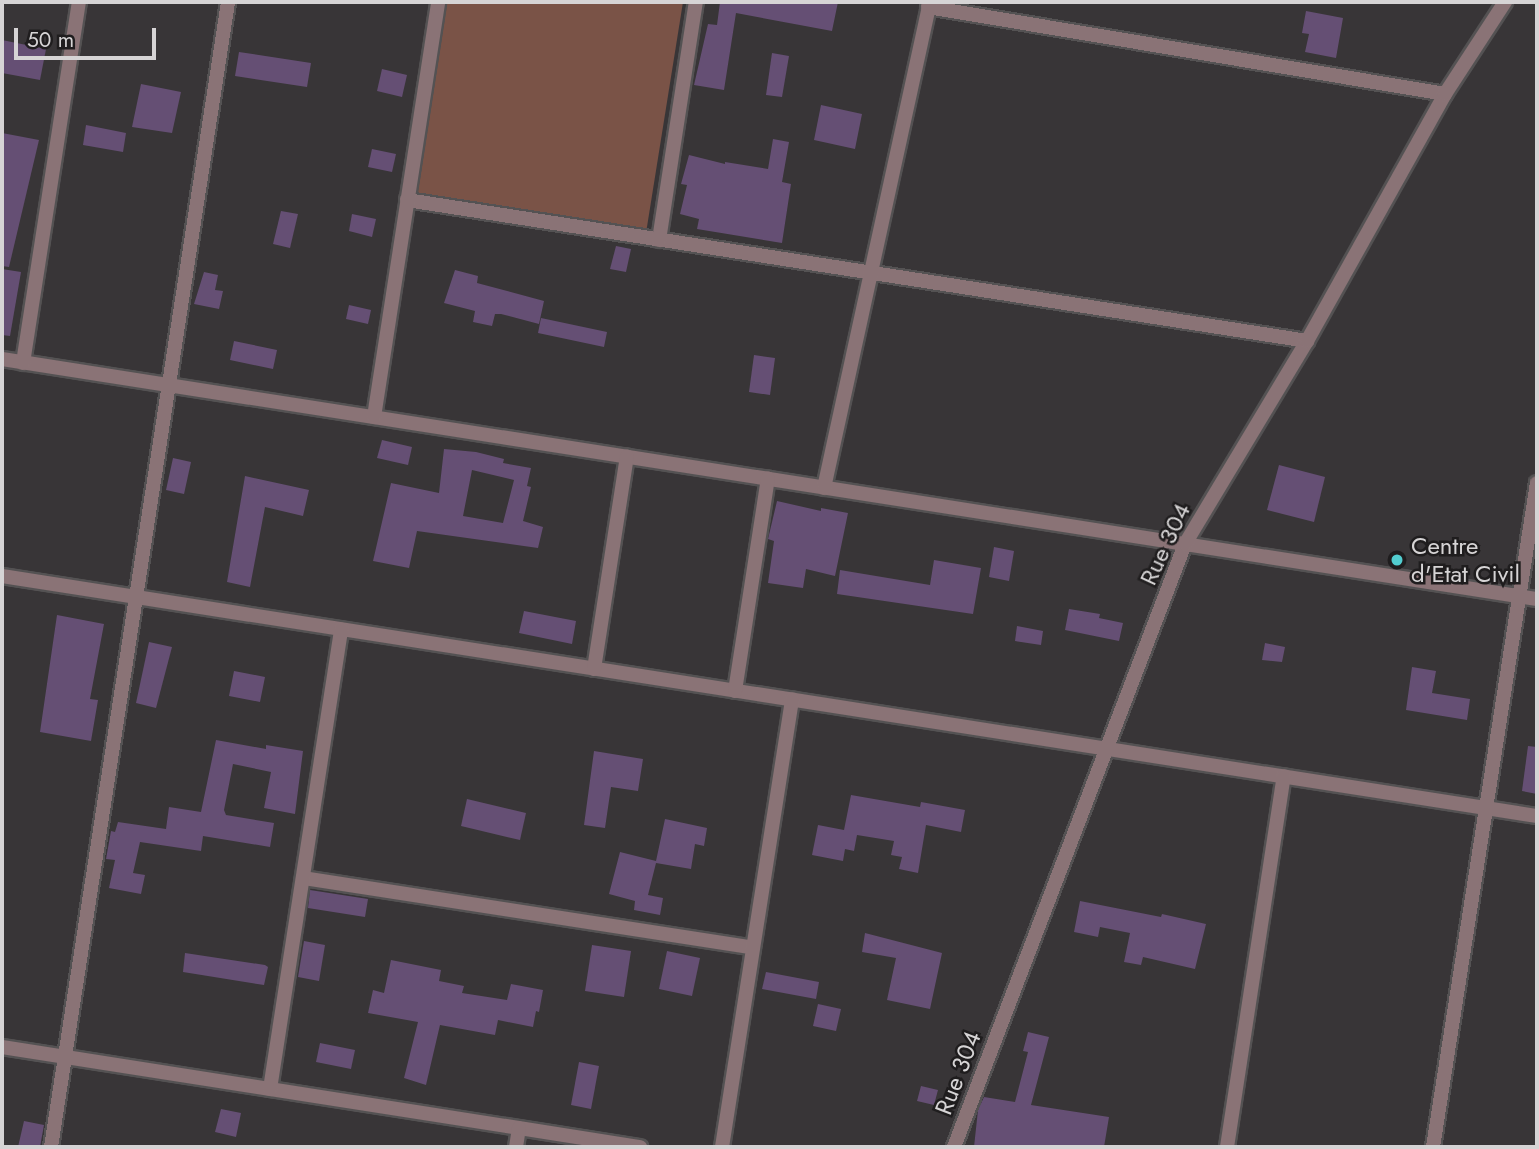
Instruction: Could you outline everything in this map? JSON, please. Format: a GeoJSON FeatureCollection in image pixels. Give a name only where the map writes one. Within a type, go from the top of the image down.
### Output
{"type":"FeatureCollection","features":[{"type":"Feature","properties":{"kind":"street"},"geometry":{"type":"LineString","coordinates":[[23,363],[79,2]]}},
{"type":"Feature","properties":{"kind":"street"},"geometry":{"type":"LineString","coordinates":[[51,1147],[228,2]]}},
{"type":"Feature","properties":{"kind":"street"},"geometry":{"type":"LineString","coordinates":[[374,417],[438,2]]}},
{"type":"Feature","properties":{"kind":"street"},"geometry":{"type":"LineString","coordinates":[[659,240],[696,2]]}},
{"type":"Feature","properties":{"kind":"street","name":"Rue 304"},"geometry":{"type":"LineString","coordinates":[[954,1147],[1185,544],[1307,341],[1445,94],[1505,2]]}},
{"type":"Feature","properties":{"kind":"street"},"geometry":{"type":"LineString","coordinates":[[824,488],[929,5],[1445,94]]}},
{"type":"Feature","properties":{"kind":"street"},"geometry":{"type":"LineString","coordinates":[[407,200],[1307,341]]}},
{"type":"Feature","properties":{"kind":"street"},"geometry":{"type":"LineString","coordinates":[[2,359],[1537,599]]}},
{"type":"Feature","properties":{"kind":"street"},"geometry":{"type":"LineString","coordinates":[[594,668],[626,457]]}},
{"type":"Feature","properties":{"kind":"street"},"geometry":{"type":"LineString","coordinates":[[735,691],[768,479]]}},
{"type":"Feature","properties":{"kind":"street"},"geometry":{"type":"LineString","coordinates":[[1433,1147],[1537,483]]}},
{"type":"Feature","properties":{"kind":"street"},"geometry":{"type":"LineString","coordinates":[[2,576],[1537,816]]}},
{"type":"Feature","properties":{"kind":"street"},"geometry":{"type":"LineString","coordinates":[[270,1090],[341,629]]}},
{"type":"Feature","properties":{"kind":"street"},"geometry":{"type":"LineString","coordinates":[[722,1147],[792,699]]}},
{"type":"Feature","properties":{"kind":"street"},"geometry":{"type":"LineString","coordinates":[[1227,1147],[1284,776]]}},
{"type":"Feature","properties":{"kind":"street"},"geometry":{"type":"LineString","coordinates":[[303,878],[753,948]]}},
{"type":"Feature","properties":{"kind":"street"},"geometry":{"type":"LineString","coordinates":[[2,1047],[640,1147]]}},
{"type":"Feature","properties":{"kind":"street"},"geometry":{"type":"LineString","coordinates":[[516,1147],[519,1128]]}},
{"type":"Feature","properties":{"kind":"shaded area"},"geometry":{"type":"Polygon","coordinates":[[[447,2],[683,2],[646,233],[416,195],[447,2]]]}},
{"type":"Feature","properties":{"kind":"building"},"geometry":{"type":"Polygon","coordinates":[[[720,2],[838,2],[832,31],[736,13],[724,90],[694,85],[708,24],[717,25],[720,2]]]}},
{"type":"Feature","properties":{"kind":"building"},"geometry":{"type":"Polygon","coordinates":[[[1306,11],[1343,18],[1336,58],[1305,52],[1309,34],[1302,33],[1306,11]]]}},
{"type":"Feature","properties":{"kind":"building"},"geometry":{"type":"Polygon","coordinates":[[[2,40],[46,49],[40,80],[2,73],[2,40]]]}},
{"type":"Feature","properties":{"kind":"building"},"geometry":{"type":"Polygon","coordinates":[[[239,52],[311,63],[307,87],[235,76],[239,52]]]}},
{"type":"Feature","properties":{"kind":"building"},"geometry":{"type":"Polygon","coordinates":[[[772,53],[789,56],[782,97],[766,95],[772,53]]]}},
{"type":"Feature","properties":{"kind":"building"},"geometry":{"type":"Polygon","coordinates":[[[382,69],[407,75],[402,97],[377,91],[382,69]]]}},
{"type":"Feature","properties":{"kind":"building"},"geometry":{"type":"Polygon","coordinates":[[[141,84],[181,92],[172,133],[132,127],[141,84]]]}},
{"type":"Feature","properties":{"kind":"building"},"geometry":{"type":"Polygon","coordinates":[[[821,105],[862,114],[855,149],[814,140],[821,105]]]}},
{"type":"Feature","properties":{"kind":"building"},"geometry":{"type":"Polygon","coordinates":[[[86,125],[126,133],[123,152],[83,145],[86,125]]]}},
{"type":"Feature","properties":{"kind":"building"},"geometry":{"type":"Polygon","coordinates":[[[2,133],[39,140],[9,267],[2,266],[2,133]]]}},
{"type":"Feature","properties":{"kind":"building"},"geometry":{"type":"Polygon","coordinates":[[[773,139],[789,142],[782,182],[791,184],[782,243],[697,229],[699,219],[680,214],[687,185],[681,184],[689,155],[725,164],[768,169],[773,139]]]}},
{"type":"Feature","properties":{"kind":"building"},"geometry":{"type":"Polygon","coordinates":[[[372,149],[396,154],[392,172],[368,167],[372,149]]]}},
{"type":"Feature","properties":{"kind":"building"},"geometry":{"type":"Polygon","coordinates":[[[281,211],[298,214],[290,248],[273,244],[281,211]]]}},
{"type":"Feature","properties":{"kind":"building"},"geometry":{"type":"Polygon","coordinates":[[[352,214],[376,219],[372,237],[349,231],[352,214]]]}},
{"type":"Feature","properties":{"kind":"building"},"geometry":{"type":"Polygon","coordinates":[[[616,246],[631,249],[626,272],[610,269],[616,246]]]}},
{"type":"Feature","properties":{"kind":"building"},"geometry":{"type":"Polygon","coordinates":[[[2,269],[21,272],[10,336],[2,335],[2,269]]]}},
{"type":"Feature","properties":{"kind":"building"},"geometry":{"type":"Polygon","coordinates":[[[455,270],[478,276],[477,283],[544,301],[539,324],[501,314],[495,314],[492,326],[473,322],[475,311],[444,303],[455,270]]]}},
{"type":"Feature","properties":{"kind":"building"},"geometry":{"type":"Polygon","coordinates":[[[204,272],[218,275],[215,290],[223,291],[219,309],[194,304],[204,272]]]}},
{"type":"Feature","properties":{"kind":"building"},"geometry":{"type":"Polygon","coordinates":[[[349,305],[371,310],[368,324],[346,319],[349,305]]]}},
{"type":"Feature","properties":{"kind":"building"},"geometry":{"type":"Polygon","coordinates":[[[541,318],[607,332],[604,347],[538,333],[541,318]]]}},
{"type":"Feature","properties":{"kind":"building"},"geometry":{"type":"Polygon","coordinates":[[[234,341],[277,350],[273,369],[230,360],[234,341]]]}},
{"type":"Feature","properties":{"kind":"building"},"geometry":{"type":"Polygon","coordinates":[[[754,355],[775,358],[770,395],[749,392],[754,355]]]}},
{"type":"Feature","properties":{"kind":"building"},"geometry":{"type":"Polygon","coordinates":[[[382,440],[412,447],[408,465],[377,458],[382,440]]]}},
{"type":"Feature","properties":{"kind":"building"},"geometry":{"type":"Polygon","coordinates":[[[444,449],[476,452],[504,459],[503,463],[531,468],[527,486],[531,487],[523,521],[543,527],[538,548],[417,531],[409,568],[373,561],[391,483],[439,493],[444,449]],[[472,470],[463,516],[503,523],[514,480],[472,470]]]}},
{"type":"Feature","properties":{"kind":"building"},"geometry":{"type":"Polygon","coordinates":[[[173,458],[191,462],[184,494],[166,490],[173,458]]]}},
{"type":"Feature","properties":{"kind":"building"},"geometry":{"type":"Polygon","coordinates":[[[1279,465],[1325,477],[1314,522],[1267,510],[1279,465]]]}},
{"type":"Feature","properties":{"kind":"building"},"geometry":{"type":"Polygon","coordinates":[[[245,476],[309,490],[303,516],[265,507],[250,587],[227,582],[245,476]]]}},
{"type":"Feature","properties":{"kind":"building"},"geometry":{"type":"Polygon","coordinates":[[[777,501],[821,511],[821,508],[848,513],[835,576],[806,569],[803,588],[768,583],[774,541],[768,539],[777,501]]]}},
{"type":"Feature","properties":{"kind":"building"},"geometry":{"type":"Polygon","coordinates":[[[994,547],[1014,551],[1009,581],[989,577],[994,547]]]}},
{"type":"Feature","properties":{"kind":"building"},"geometry":{"type":"Polygon","coordinates":[[[934,560],[981,568],[973,614],[837,594],[840,570],[930,585],[934,560]]]}},
{"type":"Feature","properties":{"kind":"building"},"geometry":{"type":"Polygon","coordinates":[[[1069,609],[1100,614],[1099,618],[1123,623],[1119,641],[1065,630],[1069,609]]]}},
{"type":"Feature","properties":{"kind":"building"},"geometry":{"type":"Polygon","coordinates":[[[524,611],[576,621],[572,644],[519,633],[524,611]]]}},
{"type":"Feature","properties":{"kind":"building"},"geometry":{"type":"Polygon","coordinates":[[[57,615],[104,624],[90,699],[98,700],[91,741],[40,732],[57,615]]]}},
{"type":"Feature","properties":{"kind":"building"},"geometry":{"type":"Polygon","coordinates":[[[1017,626],[1043,631],[1041,645],[1015,641],[1017,626]]]}},
{"type":"Feature","properties":{"kind":"building"},"geometry":{"type":"Polygon","coordinates":[[[149,642],[172,647],[156,708],[136,703],[149,642]]]}},
{"type":"Feature","properties":{"kind":"building"},"geometry":{"type":"Polygon","coordinates":[[[1265,643],[1285,647],[1282,662],[1262,660],[1265,643]]]}},
{"type":"Feature","properties":{"kind":"building"},"geometry":{"type":"Polygon","coordinates":[[[1412,667],[1436,671],[1432,693],[1470,699],[1467,720],[1406,710],[1412,667]]]}},
{"type":"Feature","properties":{"kind":"building"},"geometry":{"type":"Polygon","coordinates":[[[234,671],[265,677],[260,702],[229,696],[234,671]]]}},
{"type":"Feature","properties":{"kind":"building"},"geometry":{"type":"Polygon","coordinates":[[[216,740],[266,749],[266,745],[303,751],[295,814],[264,808],[271,772],[233,764],[224,810],[226,815],[274,823],[270,847],[203,836],[201,851],[140,842],[133,873],[145,875],[141,894],[109,888],[115,860],[106,859],[111,831],[115,832],[118,822],[166,829],[169,807],[201,812],[216,740]]]}},
{"type":"Feature","properties":{"kind":"building"},"geometry":{"type":"Polygon","coordinates":[[[1528,746],[1537,747],[1537,794],[1522,791],[1528,746]]]}},
{"type":"Feature","properties":{"kind":"building"},"geometry":{"type":"Polygon","coordinates":[[[594,751],[643,759],[638,791],[611,787],[605,828],[584,825],[594,751]]]}},
{"type":"Feature","properties":{"kind":"building"},"geometry":{"type":"Polygon","coordinates":[[[851,795],[920,807],[921,802],[965,810],[961,832],[926,825],[918,873],[899,869],[902,857],[891,855],[894,841],[857,835],[854,851],[845,849],[843,861],[812,855],[818,825],[844,830],[851,795]]]}},
{"type":"Feature","properties":{"kind":"building"},"geometry":{"type":"Polygon","coordinates":[[[467,799],[526,813],[520,840],[461,826],[467,799]]]}},
{"type":"Feature","properties":{"kind":"building"},"geometry":{"type":"Polygon","coordinates":[[[665,819],[707,828],[704,846],[695,844],[691,869],[656,863],[648,895],[663,898],[660,915],[634,910],[635,901],[609,894],[620,852],[656,861],[665,819]]]}},
{"type":"Feature","properties":{"kind":"building"},"geometry":{"type":"Polygon","coordinates":[[[310,890],[368,899],[365,917],[308,908],[310,890]]]}},
{"type":"Feature","properties":{"kind":"building"},"geometry":{"type":"Polygon","coordinates":[[[1080,901],[1206,924],[1195,969],[1143,957],[1141,965],[1124,962],[1130,933],[1100,927],[1098,937],[1074,932],[1080,901]]]}},
{"type":"Feature","properties":{"kind":"building"},"geometry":{"type":"Polygon","coordinates":[[[865,933],[942,953],[930,1009],[887,1000],[896,958],[862,952],[865,933]]]}},
{"type":"Feature","properties":{"kind":"building"},"geometry":{"type":"Polygon","coordinates":[[[304,941],[325,945],[319,981],[298,977],[304,941]]]}},
{"type":"Feature","properties":{"kind":"building"},"geometry":{"type":"Polygon","coordinates":[[[592,945],[631,951],[624,997],[585,991],[592,945]]]}},
{"type":"Feature","properties":{"kind":"building"},"geometry":{"type":"Polygon","coordinates":[[[667,951],[700,958],[692,996],[659,989],[667,951]]]}},
{"type":"Feature","properties":{"kind":"building"},"geometry":{"type":"Polygon","coordinates":[[[185,953],[265,965],[268,967],[264,985],[183,972],[185,953]]]}},
{"type":"Feature","properties":{"kind":"building"},"geometry":{"type":"Polygon","coordinates":[[[391,960],[441,970],[439,981],[464,986],[462,993],[507,1000],[511,984],[543,990],[533,1027],[498,1020],[495,1035],[440,1025],[426,1085],[404,1078],[418,1022],[368,1013],[373,990],[384,993],[391,960]]]}},
{"type":"Feature","properties":{"kind":"building"},"geometry":{"type":"Polygon","coordinates":[[[766,972],[819,982],[816,999],[762,989],[766,972]]]}},
{"type":"Feature","properties":{"kind":"building"},"geometry":{"type":"Polygon","coordinates":[[[818,1004],[841,1009],[836,1031],[813,1026],[818,1004]]]}},
{"type":"Feature","properties":{"kind":"building"},"geometry":{"type":"Polygon","coordinates":[[[1028,1032],[1049,1037],[1031,1105],[1109,1117],[1104,1147],[974,1147],[978,1110],[984,1097],[1015,1102],[1028,1052],[1023,1051],[1028,1032]]]}},
{"type":"Feature","properties":{"kind":"building"},"geometry":{"type":"Polygon","coordinates":[[[320,1043],[355,1050],[351,1069],[316,1062],[320,1043]]]}},
{"type":"Feature","properties":{"kind":"building"},"geometry":{"type":"Polygon","coordinates":[[[579,1062],[599,1066],[591,1109],[571,1105],[579,1062]]]}},
{"type":"Feature","properties":{"kind":"building"},"geometry":{"type":"Polygon","coordinates":[[[921,1086],[938,1090],[934,1105],[917,1101],[921,1086]]]}},
{"type":"Feature","properties":{"kind":"building"},"geometry":{"type":"Polygon","coordinates":[[[221,1109],[241,1113],[236,1137],[215,1132],[221,1109]]]}},
{"type":"Feature","properties":{"kind":"building"},"geometry":{"type":"Polygon","coordinates":[[[24,1121],[44,1125],[40,1147],[18,1147],[24,1121]]]}},
{"type":"Feature","properties":{"kind":"place","name":"Centre d'Etat Civil"},"geometry":{"type":"Point","coordinates":[1397,560]}}]}
